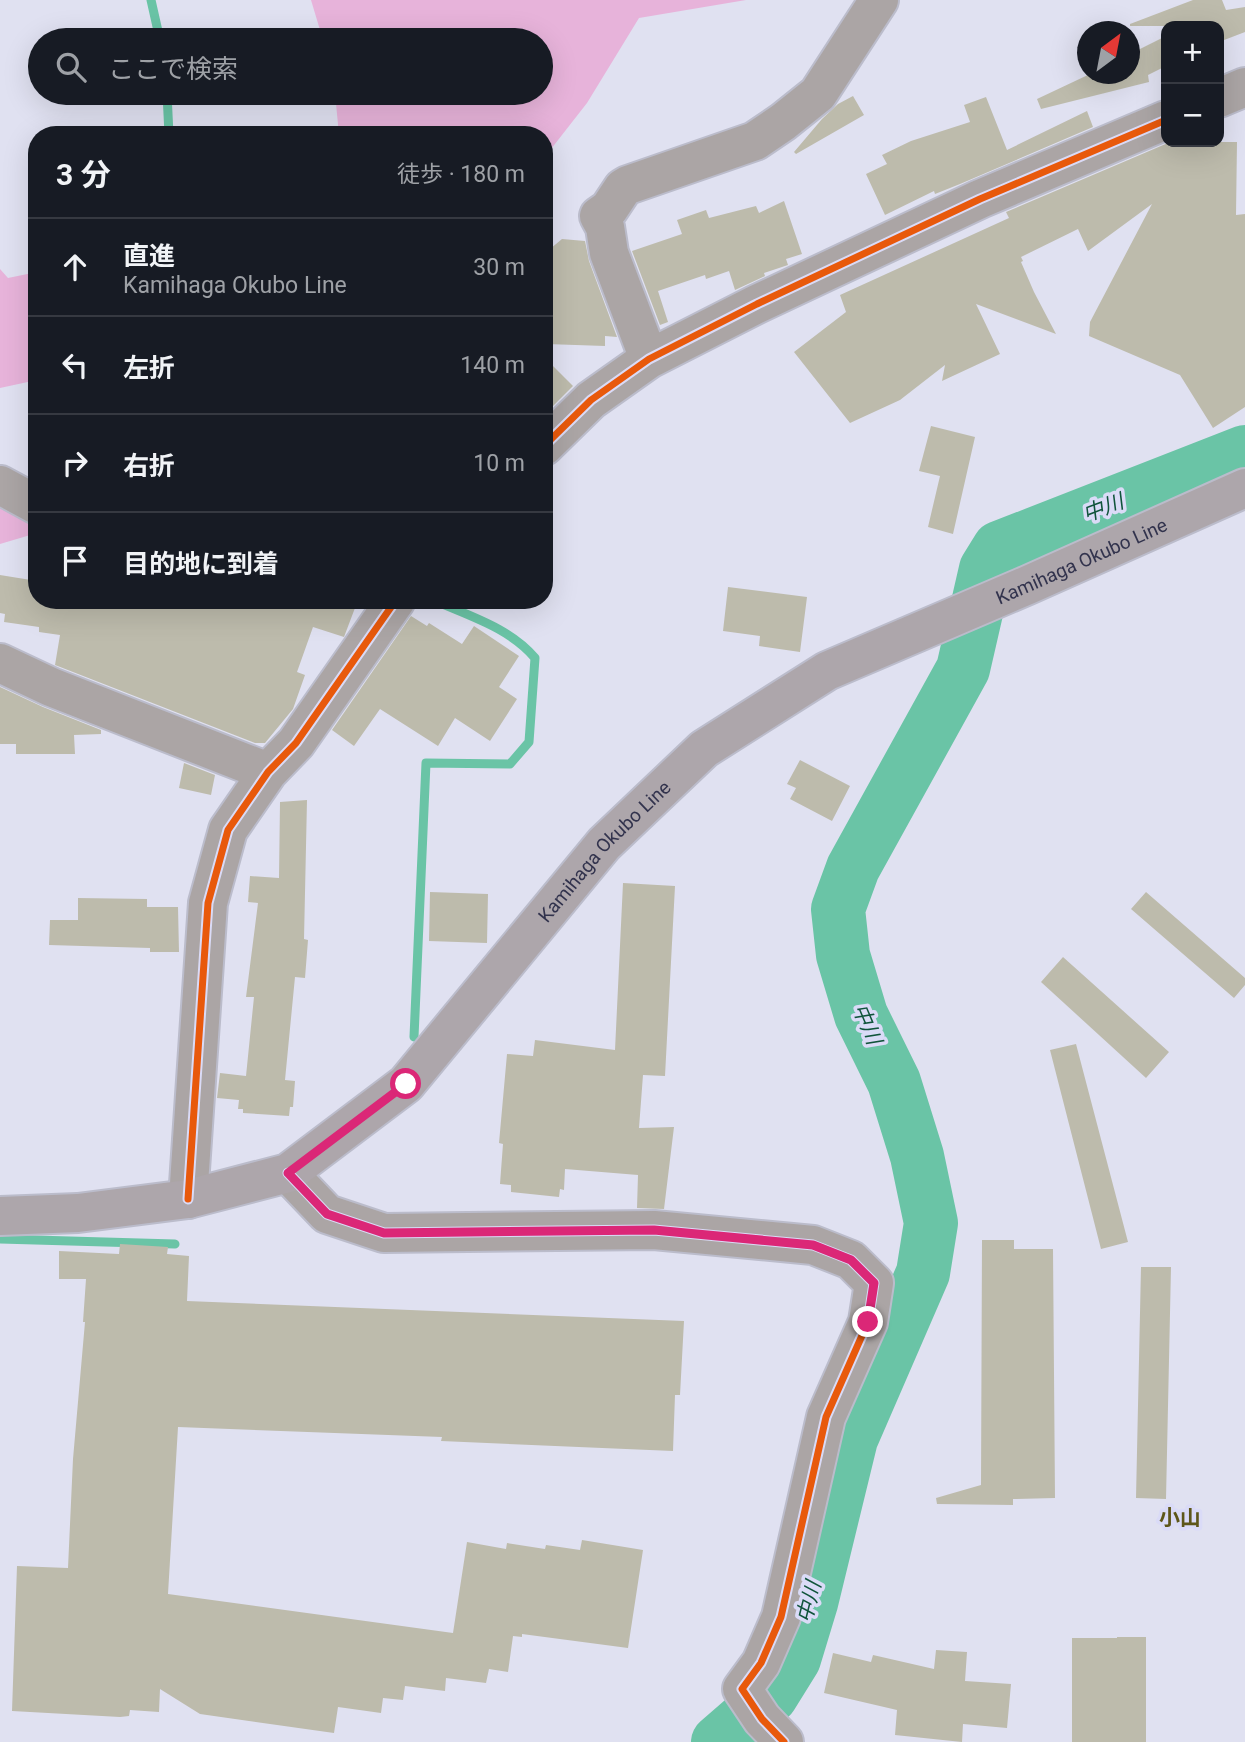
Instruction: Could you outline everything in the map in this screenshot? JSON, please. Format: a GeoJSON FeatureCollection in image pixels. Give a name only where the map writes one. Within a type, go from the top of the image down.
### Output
{"type":"FeatureCollection","features":[{"type":"Feature","properties":{"kind":"main road","name":"Kamihaga Okubo Line"},"geometry":{"type":"LineString","coordinates":[[0,1216],[78,1213],[188,1199],[288,1173],[406,1084],[604,844],[704,749],[827,671],[1245,488]]}},
{"type":"Feature","properties":{"kind":"street"},"geometry":{"type":"LineString","coordinates":[[649,359],[609,253],[605,227],[599,216],[609,209],[622,188],[755,141],[783,122],[818,94],[879,0]]}},
{"type":"Feature","properties":{"kind":"street"},"geometry":{"type":"LineString","coordinates":[[1224,96],[1245,87]]}},
{"type":"Feature","properties":{"kind":"street"},"geometry":{"type":"LineString","coordinates":[[553,437],[591,400],[649,359],[770,298],[980,199],[1161,122]]}},
{"type":"Feature","properties":{"kind":"street"},"geometry":{"type":"LineString","coordinates":[[0,485],[28,500]]}},
{"type":"Feature","properties":{"kind":"street"},"geometry":{"type":"LineString","coordinates":[[188,1199],[208,903],[228,830],[268,772],[296,743],[390,609]]}},
{"type":"Feature","properties":{"kind":"street"},"geometry":{"type":"LineString","coordinates":[[0,663],[51,687],[268,772]]}},
{"type":"Feature","properties":{"kind":"street"},"geometry":{"type":"LineString","coordinates":[[288,1173],[327,1214],[384,1233],[654,1230],[813,1245],[851,1260],[874,1283],[868,1322],[826,1417],[781,1616],[761,1663],[742,1689],[765,1720]]}},
{"type":"Feature","properties":{"kind":"shaded area"},"geometry":{"type":"Polygon","coordinates":[[[311,0],[746,0],[639,18],[587,103],[553,146],[553,126],[338,126],[336,105],[553,105],[553,28],[319,28],[311,0]]]}},
{"type":"Feature","properties":{"kind":"shaded area"},"geometry":{"type":"Polygon","coordinates":[[[0,269],[8,278],[28,274],[28,382],[0,388],[0,269]]]}},
{"type":"Feature","properties":{"kind":"shaded area"},"geometry":{"type":"Polygon","coordinates":[[[0,503],[28,519],[28,536],[0,544],[0,503]]]}},
{"type":"Feature","properties":{"kind":"building"},"geometry":{"type":"Polygon","coordinates":[[[1193,0],[1222,0],[1226,10],[1245,7],[1245,32],[1224,40],[1224,21],[1161,21],[1161,26],[1140,26],[1138,21],[1193,0]]]}},
{"type":"Feature","properties":{"kind":"building"},"geometry":{"type":"Polygon","coordinates":[[[1161,38],[1161,68],[1148,75],[1149,82],[1041,109],[1037,99],[1077,80],[1077,84],[1140,84],[1140,49],[1161,38]]]}},
{"type":"Feature","properties":{"kind":"building"},"geometry":{"type":"Polygon","coordinates":[[[853,96],[864,115],[796,154],[794,152],[822,119],[838,104],[853,96]]]}},
{"type":"Feature","properties":{"kind":"building"},"geometry":{"type":"Polygon","coordinates":[[[986,97],[1007,150],[1087,111],[1093,127],[960,184],[935,194],[934,191],[885,215],[866,174],[887,164],[882,155],[911,141],[970,122],[964,105],[986,97]]]}},
{"type":"Feature","properties":{"kind":"building"},"geometry":{"type":"Polygon","coordinates":[[[1224,142],[1237,142],[1236,215],[1245,214],[1245,407],[1213,428],[1180,375],[1089,336],[1090,322],[1152,204],[1088,251],[1078,229],[1021,257],[1034,292],[1056,334],[976,304],[1000,354],[942,381],[945,365],[900,400],[850,423],[794,352],[846,312],[840,295],[1009,218],[1006,212],[1161,146],[1224,147],[1224,142]]]}},
{"type":"Feature","properties":{"kind":"building"},"geometry":{"type":"Polygon","coordinates":[[[784,201],[802,254],[786,259],[788,265],[764,273],[765,276],[735,290],[729,271],[706,279],[705,275],[658,291],[668,322],[660,325],[632,251],[682,234],[677,220],[706,210],[709,218],[756,206],[759,213],[784,201]]]}},
{"type":"Feature","properties":{"kind":"building"},"geometry":{"type":"Polygon","coordinates":[[[562,239],[585,241],[589,261],[617,337],[605,336],[605,346],[553,344],[553,246],[562,239]]]}},
{"type":"Feature","properties":{"kind":"building"},"geometry":{"type":"Polygon","coordinates":[[[553,366],[573,386],[553,406],[553,366]]]}},
{"type":"Feature","properties":{"kind":"building"},"geometry":{"type":"Polygon","coordinates":[[[931,426],[975,437],[953,534],[928,527],[940,476],[919,471],[931,426]]]}},
{"type":"Feature","properties":{"kind":"building"},"geometry":{"type":"Polygon","coordinates":[[[0,575],[28,580],[28,609],[355,609],[344,637],[313,627],[297,672],[305,675],[293,709],[265,743],[255,743],[55,665],[60,635],[39,632],[39,627],[4,622],[5,614],[0,613],[0,575]]]}},
{"type":"Feature","properties":{"kind":"building"},"geometry":{"type":"Polygon","coordinates":[[[728,587],[807,597],[800,652],[759,646],[760,636],[723,631],[728,587]]]}},
{"type":"Feature","properties":{"kind":"building"},"geometry":{"type":"Polygon","coordinates":[[[411,616],[427,626],[429,623],[462,644],[474,626],[519,656],[499,687],[517,699],[490,741],[455,718],[438,746],[380,709],[354,746],[332,730],[411,616]]]}},
{"type":"Feature","properties":{"kind":"building"},"geometry":{"type":"Polygon","coordinates":[[[0,687],[101,730],[101,734],[74,735],[75,754],[16,754],[16,744],[0,744],[0,687]]]}},
{"type":"Feature","properties":{"kind":"building"},"geometry":{"type":"Polygon","coordinates":[[[800,760],[850,786],[832,821],[790,799],[796,788],[787,784],[800,760]]]}},
{"type":"Feature","properties":{"kind":"building"},"geometry":{"type":"Polygon","coordinates":[[[184,763],[215,775],[211,795],[179,788],[184,763]]]}},
{"type":"Feature","properties":{"kind":"building"},"geometry":{"type":"Polygon","coordinates":[[[307,800],[304,939],[308,940],[305,978],[295,977],[285,1080],[295,1081],[293,1107],[290,1107],[289,1116],[243,1113],[243,1109],[238,1109],[239,1100],[217,1098],[220,1073],[246,1076],[254,997],[246,997],[258,903],[248,902],[250,876],[279,878],[280,802],[307,800]]]}},
{"type":"Feature","properties":{"kind":"building"},"geometry":{"type":"Polygon","coordinates":[[[623,883],[675,886],[665,1076],[643,1075],[639,1128],[674,1127],[664,1209],[637,1208],[638,1175],[565,1169],[564,1190],[560,1189],[559,1197],[511,1192],[511,1185],[500,1184],[503,1144],[499,1143],[507,1054],[533,1056],[535,1040],[615,1050],[623,883]]]}},
{"type":"Feature","properties":{"kind":"building"},"geometry":{"type":"Polygon","coordinates":[[[430,892],[488,894],[487,943],[429,941],[430,892]]]}},
{"type":"Feature","properties":{"kind":"building"},"geometry":{"type":"Polygon","coordinates":[[[1146,892],[1245,978],[1245,985],[1234,998],[1131,909],[1146,892]]]}},
{"type":"Feature","properties":{"kind":"building"},"geometry":{"type":"Polygon","coordinates":[[[78,898],[147,899],[147,907],[178,907],[179,952],[150,952],[150,948],[49,945],[50,920],[78,920],[78,898]]]}},
{"type":"Feature","properties":{"kind":"building"},"geometry":{"type":"Polygon","coordinates":[[[1063,957],[1169,1052],[1146,1078],[1041,982],[1063,957]]]}},
{"type":"Feature","properties":{"kind":"building"},"geometry":{"type":"Polygon","coordinates":[[[1076,1044],[1128,1242],[1101,1249],[1050,1050],[1076,1044]]]}},
{"type":"Feature","properties":{"kind":"building"},"geometry":{"type":"Polygon","coordinates":[[[982,1240],[1014,1240],[1014,1249],[1053,1249],[1055,1498],[1013,1499],[1013,1505],[937,1504],[936,1498],[981,1485],[982,1240]]]}},
{"type":"Feature","properties":{"kind":"building"},"geometry":{"type":"Polygon","coordinates":[[[120,1244],[168,1247],[167,1254],[189,1256],[187,1301],[684,1321],[680,1395],[675,1395],[673,1451],[441,1441],[442,1437],[178,1427],[168,1594],[453,1633],[467,1542],[506,1549],[507,1543],[545,1549],[546,1545],[580,1550],[582,1540],[643,1550],[628,1648],[522,1634],[522,1637],[513,1636],[508,1672],[489,1669],[486,1683],[446,1678],[445,1691],[405,1686],[403,1700],[383,1698],[381,1713],[338,1707],[334,1733],[200,1714],[160,1689],[159,1712],[130,1710],[129,1716],[120,1717],[12,1711],[17,1566],[68,1568],[86,1279],[59,1279],[59,1251],[119,1254],[120,1244]]]}},
{"type":"Feature","properties":{"kind":"building"},"geometry":{"type":"Polygon","coordinates":[[[1141,1267],[1171,1267],[1166,1499],[1136,1498],[1141,1267]]]}},
{"type":"Feature","properties":{"kind":"building"},"geometry":{"type":"Polygon","coordinates":[[[1146,1637],[1146,1742],[1072,1742],[1072,1638],[1146,1637]]]}},
{"type":"Feature","properties":{"kind":"building"},"geometry":{"type":"Polygon","coordinates":[[[936,1650],[967,1652],[965,1681],[1011,1684],[1007,1728],[963,1724],[962,1742],[895,1735],[897,1710],[824,1693],[833,1653],[871,1662],[873,1655],[934,1669],[936,1650]]]}},
{"type":"Feature","properties":{"kind":"waterway"},"geometry":{"type":"LineString","coordinates":[[151,0],[157,28]]}},
{"type":"Feature","properties":{"kind":"waterway"},"geometry":{"type":"LineString","coordinates":[[168,105],[169,126]]}},
{"type":"Feature","properties":{"kind":"waterway","name":"中川"},"geometry":{"type":"LineString","coordinates":[[718,1742],[771,1696],[794,1659],[811,1603],[851,1439],[923,1273],[931,1223],[917,1156],[894,1082],[861,1015],[843,955],[838,909],[853,868],[963,669],[986,569],[999,548],[1245,452]]}},
{"type":"Feature","properties":{"kind":"waterway"},"geometry":{"type":"LineString","coordinates":[[414,1037],[426,763],[510,764],[529,742],[535,658],[501,631],[455,609]]}},
{"type":"Feature","properties":{"kind":"waterway"},"geometry":{"type":"LineString","coordinates":[[0,1239],[175,1244]]}},
{"type":"Feature","properties":{"kind":"cycle path"},"geometry":{"type":"LineString","coordinates":[[553,437],[591,400],[649,359],[757,304],[980,199],[1161,122]]}},
{"type":"Feature","properties":{"kind":"cycle path"},"geometry":{"type":"LineString","coordinates":[[188,1199],[208,903],[228,830],[268,772],[296,743],[390,609]]}},
{"type":"Feature","properties":{"kind":"cycle path"},"geometry":{"type":"LineString","coordinates":[[288,1173],[327,1214],[384,1233],[654,1230],[813,1245],[851,1260],[874,1283],[868,1322],[826,1417],[781,1617],[761,1663],[742,1689],[762,1719],[784,1742]]}},
{"type":"Feature","properties":{"kind":"district","name":"小山"},"geometry":{"type":"Point","coordinates":[1180,1518]}},
{"type":"Feature","properties":{"kind":"route"},"geometry":{"type":"LineString","coordinates":[[406,1084],[288,1173],[327,1214],[384,1233],[654,1230],[813,1245],[851,1260],[874,1283],[868,1322]]}}]}
